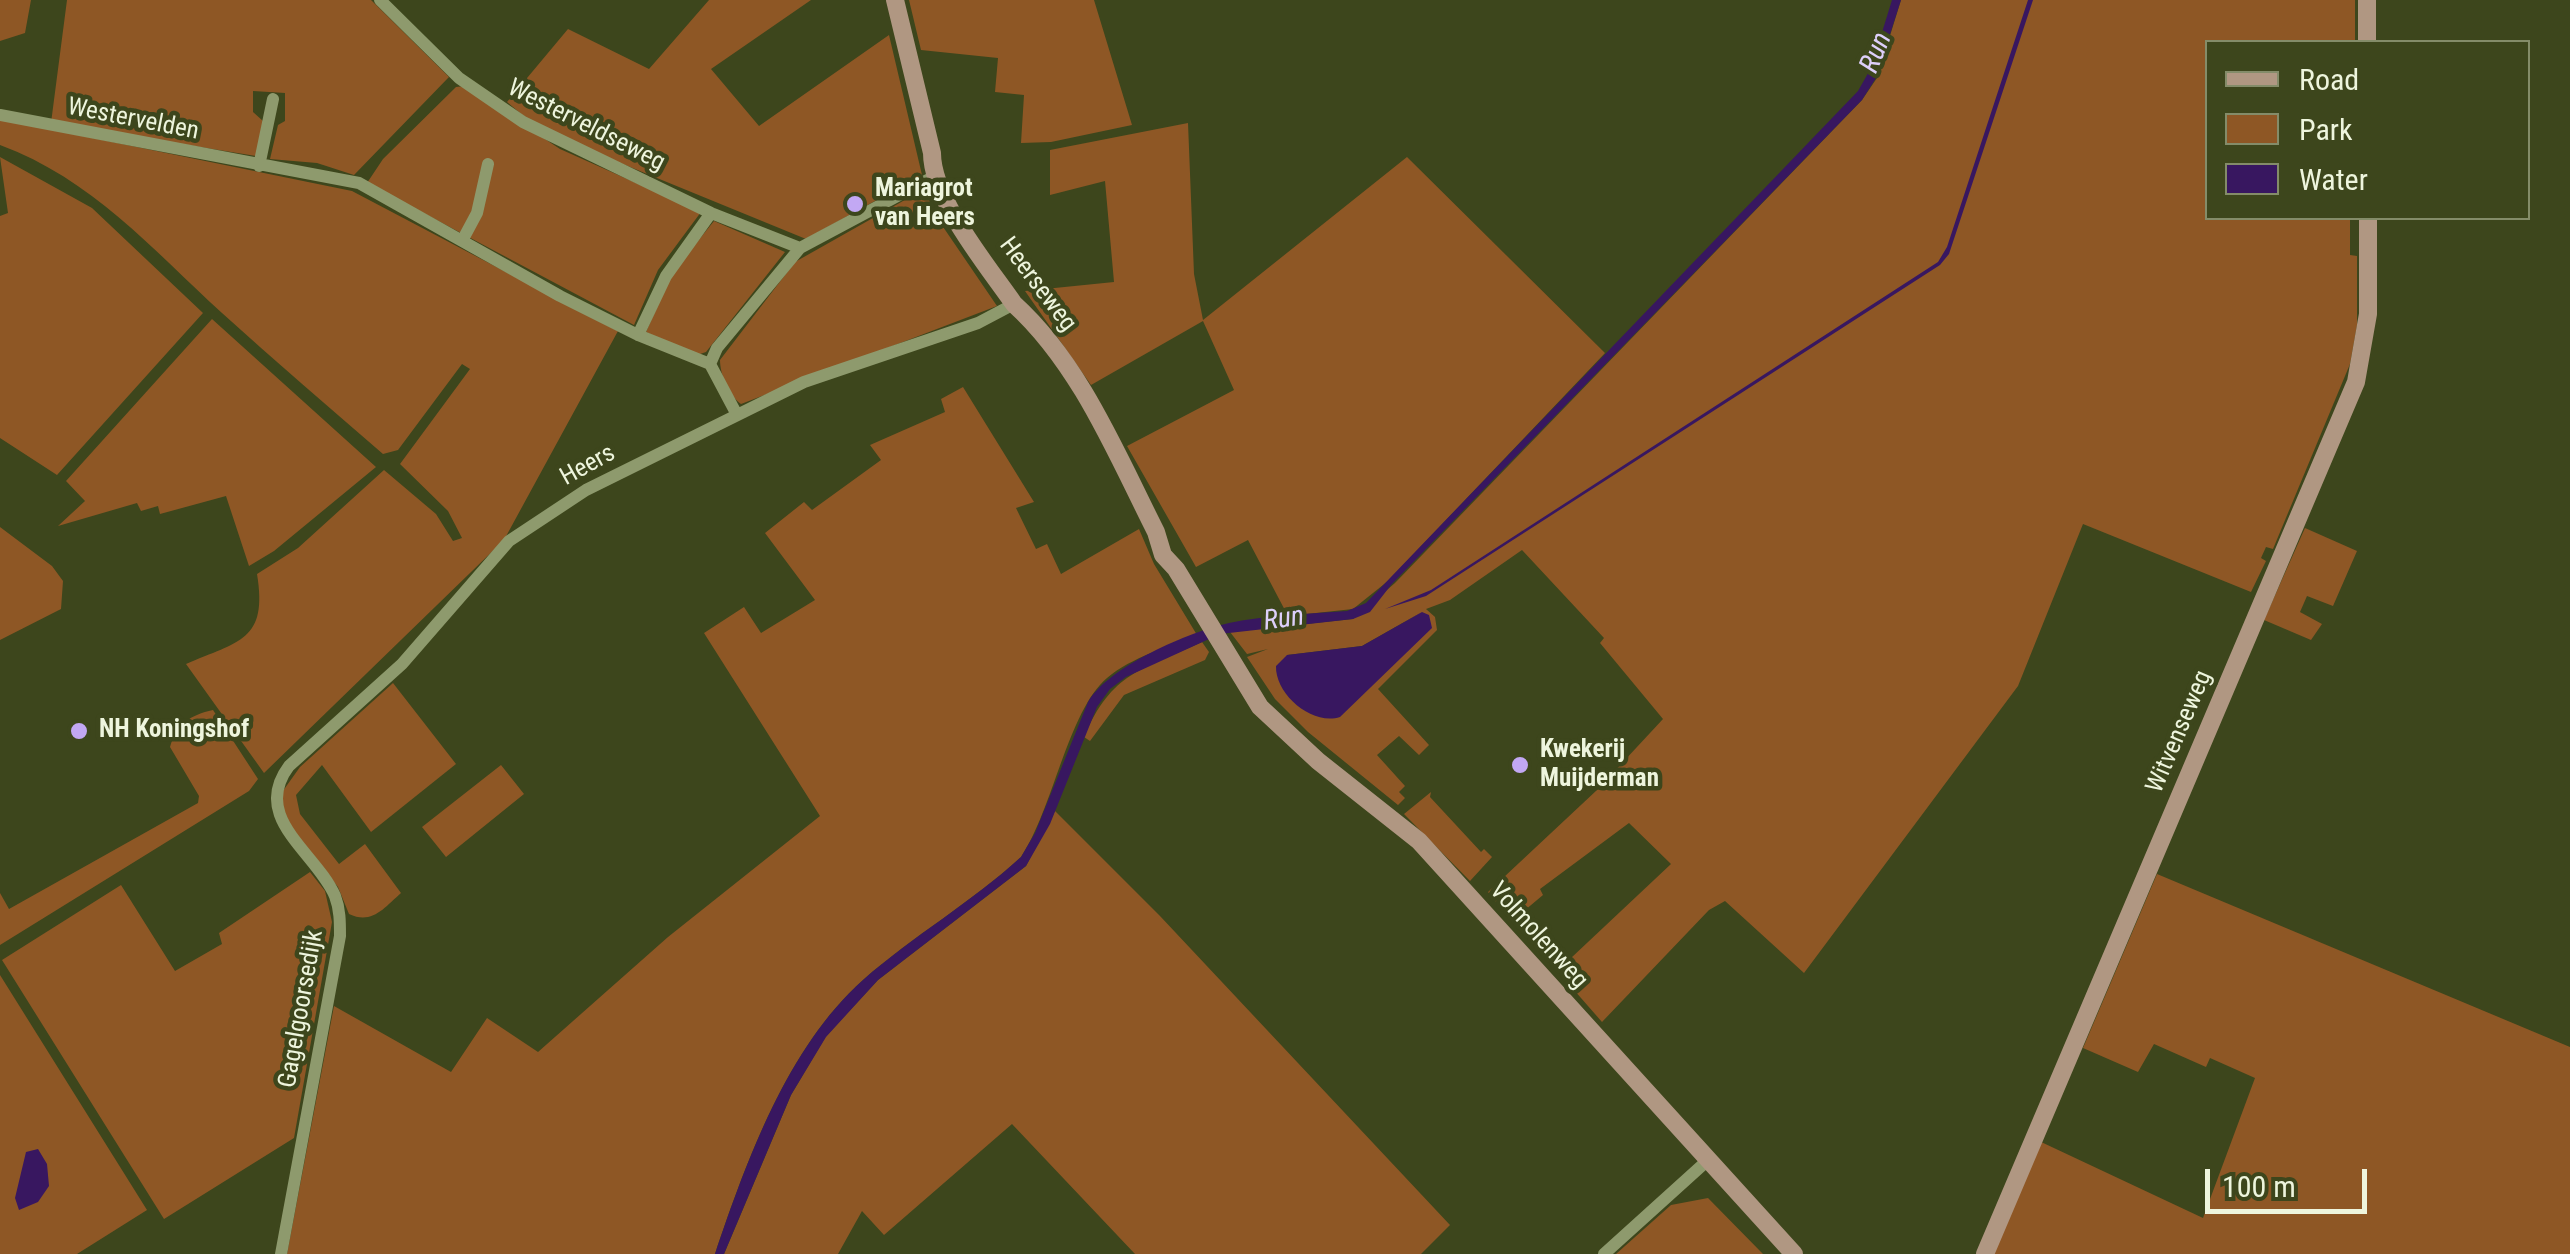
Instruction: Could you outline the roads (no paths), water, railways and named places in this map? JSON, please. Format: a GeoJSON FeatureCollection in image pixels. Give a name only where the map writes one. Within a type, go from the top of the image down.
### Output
{"type":"FeatureCollection","features":[{"type":"Feature","properties":{"kind":"street","name":"Westerveldseweg"},"geometry":{"type":"LineString","coordinates":[[380,0],[459,78],[490,102],[583,154],[711,213],[800,248]]}},
{"type":"Feature","properties":{"kind":"street","name":"Heerseweg"},"geometry":{"type":"LineString","coordinates":[[895,0],[934,177],[1014,304],[1029,314],[1084,392],[1156,532],[1172,548],[1176,569],[1234,666]]}},
{"type":"Feature","properties":{"kind":"street"},"geometry":{"type":"LineString","coordinates":[[2367,0],[2367,40]]}},
{"type":"Feature","properties":{"kind":"street"},"geometry":{"type":"LineString","coordinates":[[258,166],[274,99]]}},
{"type":"Feature","properties":{"kind":"street","name":"Westervelden"},"geometry":{"type":"LineString","coordinates":[[0,115],[358,183],[638,335],[710,364]]}},
{"type":"Feature","properties":{"kind":"street"},"geometry":{"type":"LineString","coordinates":[[462,241],[477,213],[488,164]]}},
{"type":"Feature","properties":{"kind":"street"},"geometry":{"type":"LineString","coordinates":[[736,413],[710,364],[717,348],[800,248],[934,177]]}},
{"type":"Feature","properties":{"kind":"street"},"geometry":{"type":"LineString","coordinates":[[638,335],[666,276],[711,213]]}},
{"type":"Feature","properties":{"kind":"street","name":"Witvenseweg"},"geometry":{"type":"LineString","coordinates":[[1985,1254],[2356,382],[2368,314],[2368,220]]}},
{"type":"Feature","properties":{"kind":"street","name":"Heers"},"geometry":{"type":"LineString","coordinates":[[273,787],[289,766],[402,664],[509,541],[586,490],[804,382],[978,323],[1014,304]]}},
{"type":"Feature","properties":{"kind":"street","name":"Volmolenweg"},"geometry":{"type":"LineString","coordinates":[[1234,666],[1279,727],[1419,840],[1794,1254]]}},
{"type":"Feature","properties":{"kind":"street","name":"Gagelgoorsedijk"},"geometry":{"type":"LineString","coordinates":[[273,787],[280,818],[336,899],[340,936],[281,1254]]}},
{"type":"Feature","properties":{"kind":"street"},"geometry":{"type":"LineString","coordinates":[[1604,1254],[1708,1160]]}},
{"type":"Feature","properties":{"kind":"water","name":"Run"},"geometry":{"type":"Polygon","coordinates":[[[1892,0],[1901,0],[1876,78],[1862,100],[1391,585],[1370,612],[1353,619],[1220,634],[1126,677],[1110,689],[1097,707],[1050,824],[1026,866],[878,980],[826,1037],[791,1095],[724,1254],[715,1254],[772,1107],[812,1038],[863,980],[1021,857],[1035,833],[1088,702],[1098,689],[1151,652],[1212,628],[1258,618],[1347,611],[1366,603],[1858,91],[1871,68],[1892,0]]]}},
{"type":"Feature","properties":{"kind":"water"},"geometry":{"type":"Polygon","coordinates":[[[2028,0],[2033,0],[1949,254],[1940,265],[1426,596],[1385,609],[1431,590],[1938,262],[1947,247],[2028,0]]]}},
{"type":"Feature","properties":{"kind":"water"},"geometry":{"type":"Polygon","coordinates":[[[1422,612],[1429,615],[1432,628],[1340,717],[1329,719],[1307,712],[1288,697],[1277,677],[1276,666],[1287,655],[1362,646],[1422,612]]]}},
{"type":"Feature","properties":{"kind":"water"},"geometry":{"type":"Polygon","coordinates":[[[38,1149],[47,1164],[49,1186],[38,1202],[19,1210],[15,1198],[26,1152],[38,1149]]]}},
{"type":"Feature","properties":{"kind":"place","name":"Mariagrot van Heers"},"geometry":{"type":"Point","coordinates":[855,204]}},
{"type":"Feature","properties":{"kind":"place","name":"NH Koningshof"},"geometry":{"type":"Point","coordinates":[79,731]}},
{"type":"Feature","properties":{"kind":"place","name":"Kwekerij Muijderman"},"geometry":{"type":"Point","coordinates":[1520,765]}}]}
